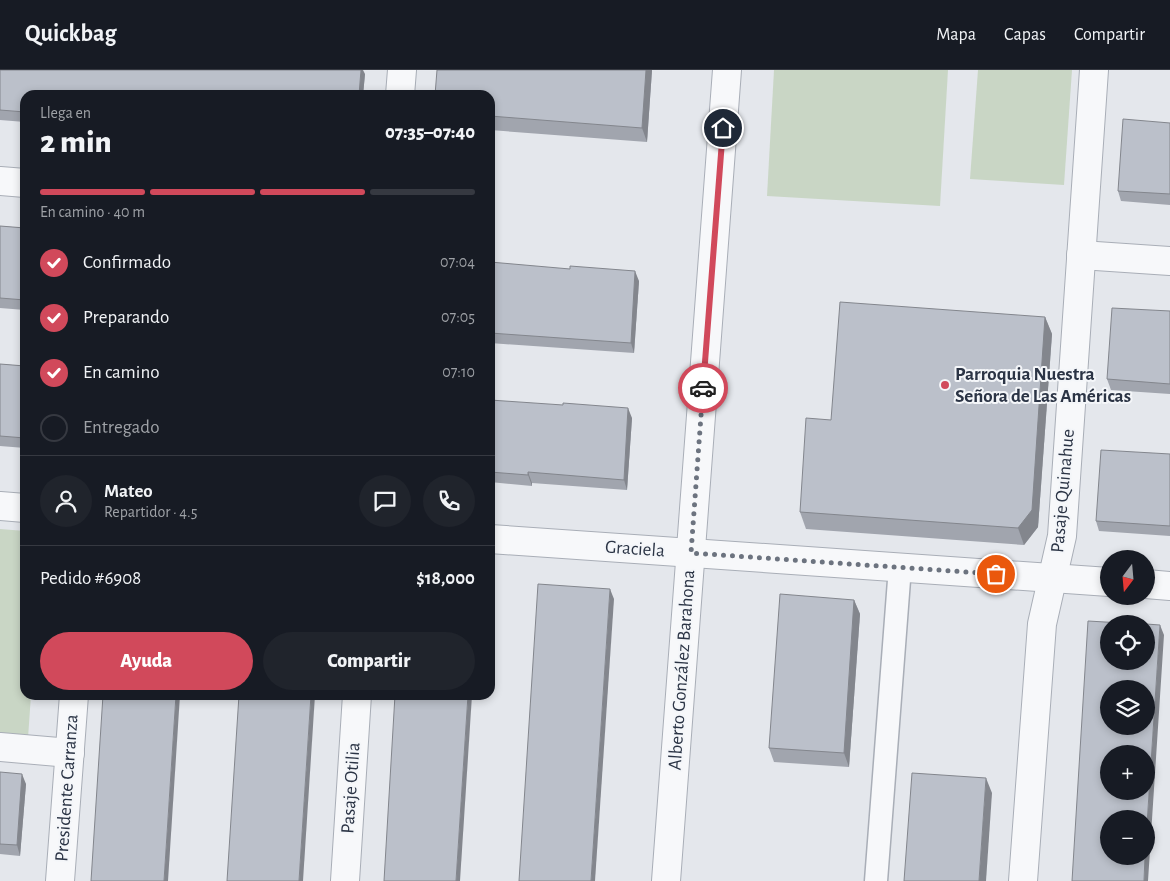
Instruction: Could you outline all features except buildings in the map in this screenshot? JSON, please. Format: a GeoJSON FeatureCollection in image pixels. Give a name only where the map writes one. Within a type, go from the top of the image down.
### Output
{"type":"FeatureCollection","features":[{"type":"Feature","properties":{"kind":"street"},"geometry":{"type":"LineString","coordinates":[[400,90],[402,70]]}},
{"type":"Feature","properties":{"kind":"street","name":"Alberto González Barahona"},"geometry":{"type":"LineString","coordinates":[[666,881],[727,70]]}},
{"type":"Feature","properties":{"kind":"street","name":"Pasaje Quinahue"},"geometry":{"type":"LineString","coordinates":[[1022,881],[1042,624],[1062,536],[1094,70]]}},
{"type":"Feature","properties":{"kind":"street"},"geometry":{"type":"LineString","coordinates":[[0,181],[20,183]]}},
{"type":"Feature","properties":{"kind":"street"},"geometry":{"type":"LineString","coordinates":[[1081,255],[1170,261]]}},
{"type":"Feature","properties":{"kind":"street"},"geometry":{"type":"LineString","coordinates":[[0,506],[20,508]]}},
{"type":"Feature","properties":{"kind":"street","name":"Graciela"},"geometry":{"type":"LineString","coordinates":[[495,539],[1100,581]]}},
{"type":"Feature","properties":{"kind":"street"},"geometry":{"type":"LineString","coordinates":[[1155,585],[1170,586]]}},
{"type":"Feature","properties":{"kind":"street","name":"Presidente Carranza"},"geometry":{"type":"LineString","coordinates":[[60,881],[74,700]]}},
{"type":"Feature","properties":{"kind":"street","name":"Pasaje Otilia"},"geometry":{"type":"LineString","coordinates":[[345,881],[357,700]]}},
{"type":"Feature","properties":{"kind":"street"},"geometry":{"type":"LineString","coordinates":[[0,747],[70,753]]}},
{"type":"Feature","properties":{"kind":"lane"},"geometry":{"type":"LineString","coordinates":[[876,881],[900,568]]}},
{"type":"Feature","properties":{"kind":"green space"},"geometry":{"type":"Polygon","coordinates":[[[774,70],[948,70],[940,206],[767,196],[774,70]]]}},
{"type":"Feature","properties":{"kind":"green space"},"geometry":{"type":"Polygon","coordinates":[[[978,70],[1072,70],[1064,185],[970,179],[978,70]]]}},
{"type":"Feature","properties":{"kind":"green space"},"geometry":{"type":"Polygon","coordinates":[[[0,529],[20,531],[20,700],[31,700],[28,738],[0,736],[0,529]]]}},
{"type":"Feature","properties":{"kind":"way so far"},"geometry":{"type":"LineString","coordinates":[[703,388],[691,553],[996,574]]}},
{"type":"Feature","properties":{"kind":"place","name":"Parroquia Nuestra Señora de Las Américas"},"geometry":{"type":"Point","coordinates":[945,385]}},
{"type":"Feature","properties":{"kind":"route"},"geometry":{"type":"LineString","coordinates":[[703,388],[723,128]]}}]}
